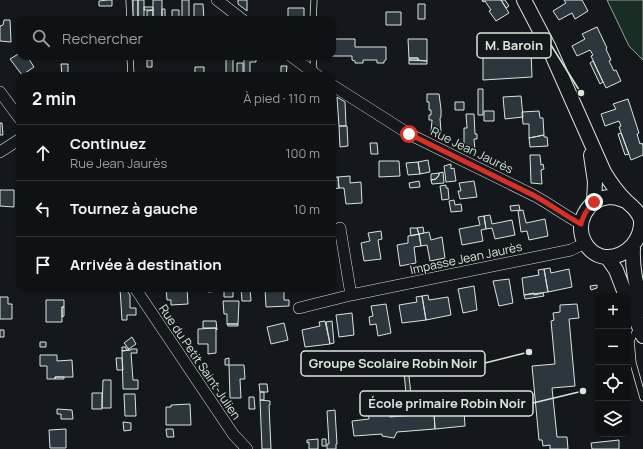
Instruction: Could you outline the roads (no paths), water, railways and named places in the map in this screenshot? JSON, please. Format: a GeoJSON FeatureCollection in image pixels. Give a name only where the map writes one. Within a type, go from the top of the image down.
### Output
{"type":"FeatureCollection","features":[{"type":"Feature","properties":{"kind":"street"},"geometry":{"type":"LineString","coordinates":[[524,0],[549,48],[588,137],[610,182],[626,201],[633,206],[642,222],[640,239],[632,264],[643,310]]}},
{"type":"Feature","properties":{"kind":"street"},"geometry":{"type":"LineString","coordinates":[[219,1],[238,16]]}},
{"type":"Feature","properties":{"kind":"street"},"geometry":{"type":"LineString","coordinates":[[296,60],[312,72]]}},
{"type":"Feature","properties":{"kind":"street","name":"Rue Jean Jaurès"},"geometry":{"type":"LineString","coordinates":[[336,88],[409,134],[533,195],[581,224]]}},
{"type":"Feature","properties":{"kind":"street"},"geometry":{"type":"LineString","coordinates":[[0,92],[16,114]]}},
{"type":"Feature","properties":{"kind":"street"},"geometry":{"type":"LineString","coordinates":[[588,137],[595,182],[594,202]]}},
{"type":"Feature","properties":{"kind":"street"},"geometry":{"type":"LineString","coordinates":[[0,152],[16,142]]}},
{"type":"Feature","properties":{"kind":"street"},"geometry":{"type":"LineString","coordinates":[[626,201],[610,197],[601,198],[594,202],[587,208],[583,216],[581,224],[582,234],[585,243],[595,253],[607,257],[621,256],[637,246]]}},
{"type":"Feature","properties":{"kind":"street"},"geometry":{"type":"LineString","coordinates":[[340,228],[351,295]]}},
{"type":"Feature","properties":{"kind":"street","name":"Impasse Jean Jaurès"},"geometry":{"type":"LineString","coordinates":[[299,308],[351,295],[571,250],[585,243]]}},
{"type":"Feature","properties":{"kind":"street"},"geometry":{"type":"LineString","coordinates":[[607,257],[616,270],[625,293]]}},
{"type":"Feature","properties":{"kind":"street","name":"Rue du Petit Saint-Julien"},"geometry":{"type":"LineString","coordinates":[[138,292],[233,434],[246,449]]}},
{"type":"Feature","properties":{"kind":"street"},"geometry":{"type":"LineString","coordinates":[[631,307],[641,331]]}},
{"type":"Feature","properties":{"kind":"lane"},"geometry":{"type":"LineString","coordinates":[[129,0],[130,16]]}},
{"type":"Feature","properties":{"kind":"lane"},"geometry":{"type":"LineString","coordinates":[[313,16],[314,0]]}},
{"type":"Feature","properties":{"kind":"lane"},"geometry":{"type":"LineString","coordinates":[[130,60],[131,72]]}},
{"type":"Feature","properties":{"kind":"lane"},"geometry":{"type":"LineString","coordinates":[[314,60],[316,72]]}},
{"type":"Feature","properties":{"kind":"lane"},"geometry":{"type":"LineString","coordinates":[[641,331],[631,341],[633,363],[643,398]]}},
{"type":"Feature","properties":{"kind":"place","name":"M. Baroin"},"geometry":{"type":"Point","coordinates":[581,93]}},
{"type":"Feature","properties":{"kind":"place","name":"Groupe Scolaire Robin Noir"},"geometry":{"type":"Point","coordinates":[529,352]}},
{"type":"Feature","properties":{"kind":"place","name":"École primaire Robin Noir"},"geometry":{"type":"Point","coordinates":[583,391]}}]}
